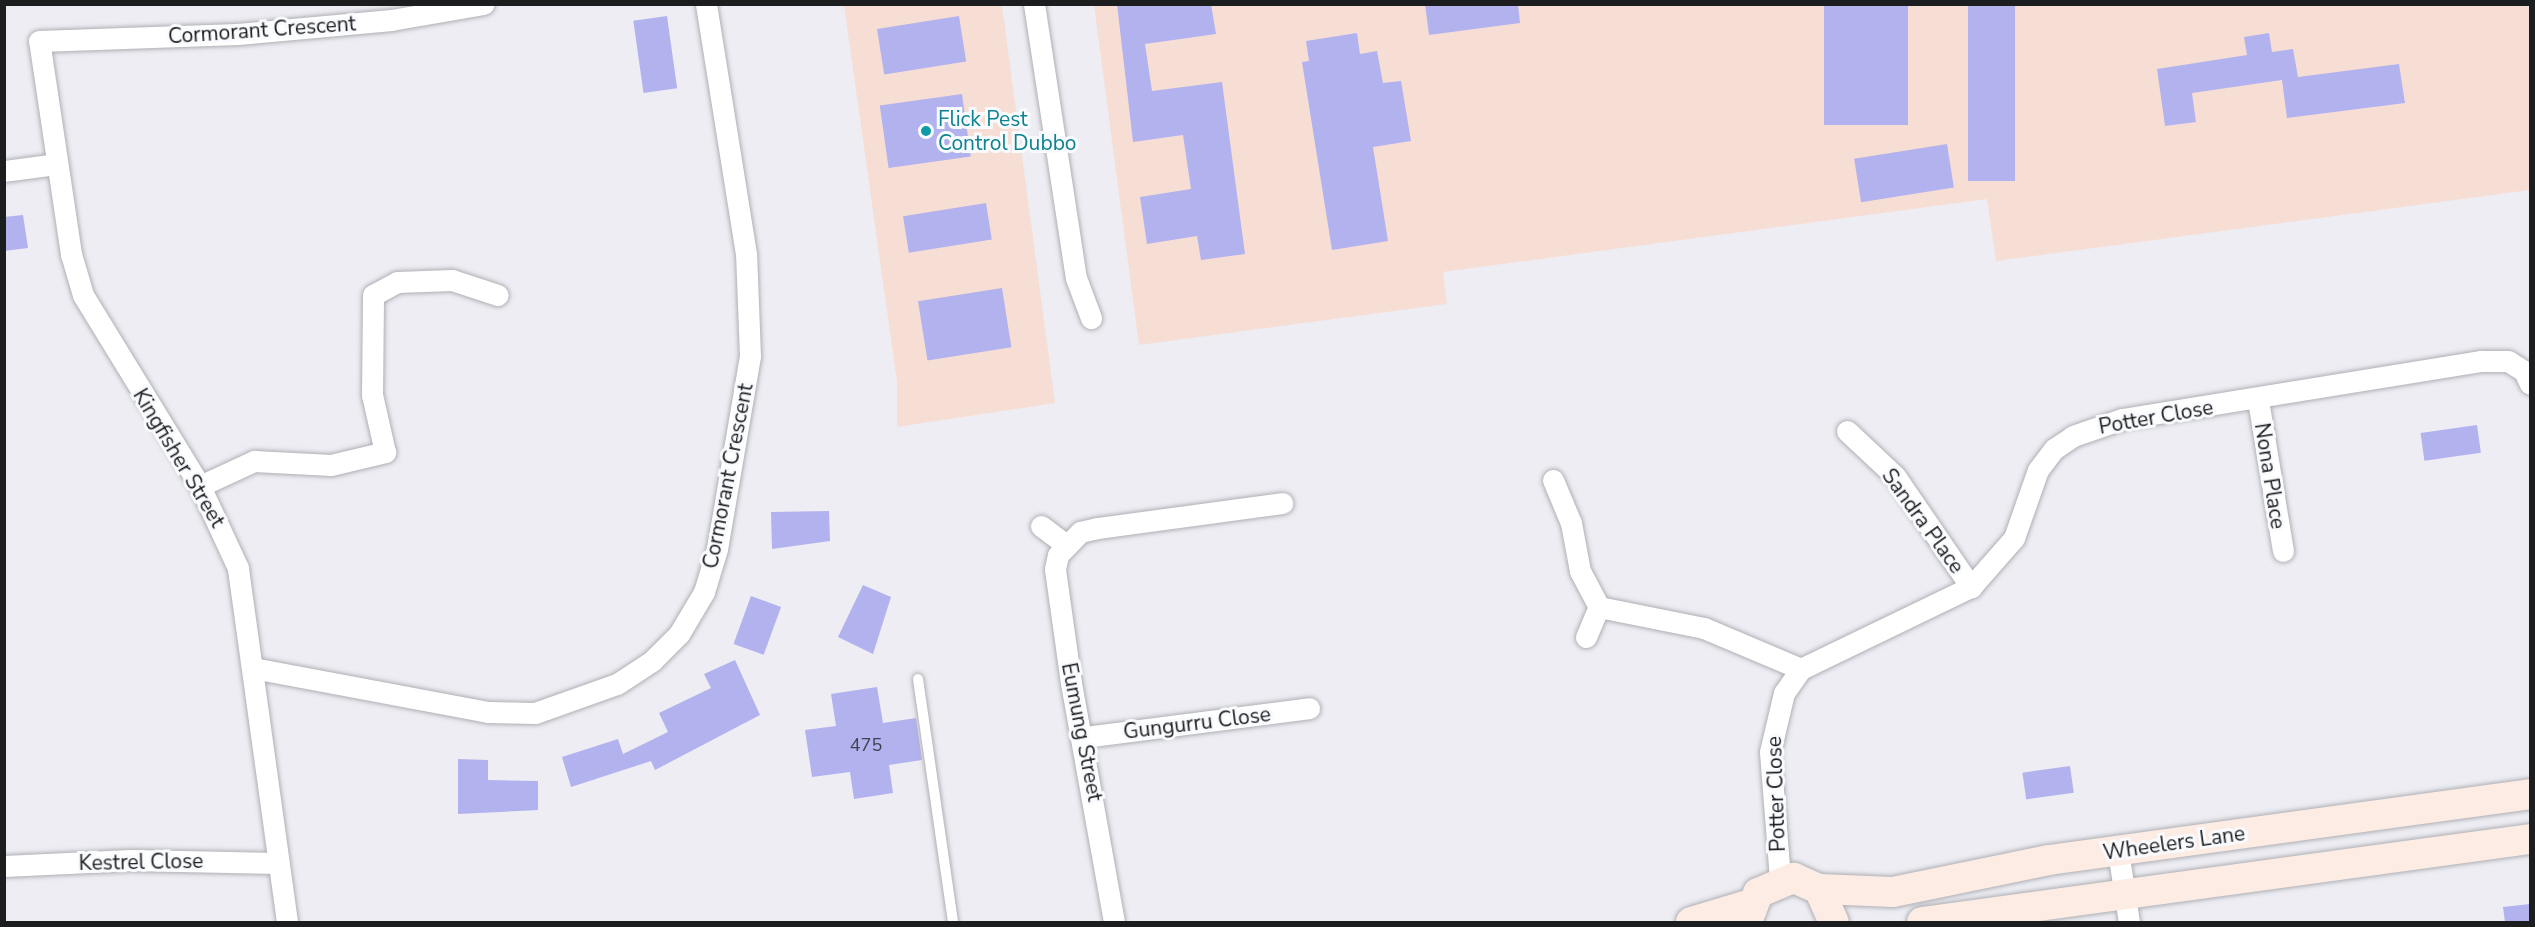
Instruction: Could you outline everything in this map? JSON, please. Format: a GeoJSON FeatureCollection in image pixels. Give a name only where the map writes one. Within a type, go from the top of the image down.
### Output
{"type":"FeatureCollection","features":[{"type":"Feature","properties":{"kind":"main road","name":"Wheelers Lane"},"geometry":{"type":"LineString","coordinates":[[1780,879],[1800,880],[1818,889],[1893,892],[2118,851],[2530,794]]}},
{"type":"Feature","properties":{"kind":"main road","name":"Wheelers Lane"},"geometry":{"type":"LineString","coordinates":[[1922,922],[2127,908],[2530,839]]}},
{"type":"Feature","properties":{"kind":"main road"},"geometry":{"type":"LineString","coordinates":[[1691,922],[1749,913],[1780,879]]}},
{"type":"Feature","properties":{"kind":"main road"},"geometry":{"type":"LineString","coordinates":[[1818,889],[1834,922]]}},
{"type":"Feature","properties":{"kind":"street","name":"Cormorant Crescent"},"geometry":{"type":"LineString","coordinates":[[39,41],[238,34],[391,20],[484,4]]}},
{"type":"Feature","properties":{"kind":"street","name":"Cormorant Crescent"},"geometry":{"type":"LineString","coordinates":[[253,668],[488,712],[535,713],[617,684],[652,662],[679,634],[704,592],[717,549],[750,356],[746,254],[706,4]]}},
{"type":"Feature","properties":{"kind":"street"},"geometry":{"type":"LineString","coordinates":[[1034,4],[1076,278],[1091,318]]}},
{"type":"Feature","properties":{"kind":"street","name":"Kingfisher Street"},"geometry":{"type":"LineString","coordinates":[[39,41],[57,164],[83,295],[200,486],[238,568],[287,922]]}},
{"type":"Feature","properties":{"kind":"street"},"geometry":{"type":"LineString","coordinates":[[4,171],[57,164]]}},
{"type":"Feature","properties":{"kind":"street"},"geometry":{"type":"LineString","coordinates":[[200,486],[254,461],[331,465],[385,452],[372,395],[373,295],[397,282],[452,280],[498,295]]}},
{"type":"Feature","properties":{"kind":"street","name":"Potter Close"},"geometry":{"type":"LineString","coordinates":[[1780,879],[1770,752],[1774,720],[1801,669],[1971,587],[2014,538],[2038,470],[2054,449],[2073,436],[2122,419],[2258,400],[2481,361],[2508,361],[2524,371],[2530,384]]}},
{"type":"Feature","properties":{"kind":"street","name":"Nona Place"},"geometry":{"type":"LineString","coordinates":[[2258,400],[2283,551]]}},
{"type":"Feature","properties":{"kind":"street","name":"Sandra Place"},"geometry":{"type":"LineString","coordinates":[[1847,431],[1895,476],[1971,587]]}},
{"type":"Feature","properties":{"kind":"street"},"geometry":{"type":"LineString","coordinates":[[1553,480],[1571,523],[1580,571],[1599,607]]}},
{"type":"Feature","properties":{"kind":"street"},"geometry":{"type":"LineString","coordinates":[[1041,526],[1065,544],[1098,528],[1282,503]]}},
{"type":"Feature","properties":{"kind":"street","name":"Eumung Street"},"geometry":{"type":"LineString","coordinates":[[1065,544],[1055,577],[1114,922]]}},
{"type":"Feature","properties":{"kind":"street"},"geometry":{"type":"LineString","coordinates":[[1586,637],[1599,607]]}},
{"type":"Feature","properties":{"kind":"street"},"geometry":{"type":"LineString","coordinates":[[1599,607],[1704,628],[1801,669]]}},
{"type":"Feature","properties":{"kind":"street","name":"Gungurru Close"},"geometry":{"type":"LineString","coordinates":[[1084,737],[1309,708]]}},
{"type":"Feature","properties":{"kind":"street"},"geometry":{"type":"LineString","coordinates":[[2118,851],[2127,908]]}},
{"type":"Feature","properties":{"kind":"street","name":"Kestrel Close"},"geometry":{"type":"LineString","coordinates":[[4,866],[131,860],[278,863]]}},
{"type":"Feature","properties":{"kind":"lane"},"geometry":{"type":"LineString","coordinates":[[918,679],[953,922]]}},
{"type":"Feature","properties":{"kind":"shaded area"},"geometry":{"type":"Polygon","coordinates":[[[844,5],[1002,5],[1055,403],[897,427],[897,382],[844,5]]]}},
{"type":"Feature","properties":{"kind":"shaded area"},"geometry":{"type":"Polygon","coordinates":[[[1094,5],[2530,5],[2530,190],[1996,261],[1987,199],[1443,272],[1447,304],[1139,345],[1094,5]]]}},
{"type":"Feature","properties":{"kind":"building"},"geometry":{"type":"Polygon","coordinates":[[[1117,4],[1211,4],[1216,34],[1145,44],[1152,91],[1222,82],[1245,254],[1201,260],[1197,236],[1147,244],[1140,197],[1191,189],[1183,135],[1133,142],[1117,4]]]}},
{"type":"Feature","properties":{"kind":"building"},"geometry":{"type":"Polygon","coordinates":[[[1425,4],[1518,4],[1520,23],[1429,35],[1425,4]]]}},
{"type":"Feature","properties":{"kind":"building"},"geometry":{"type":"Polygon","coordinates":[[[1824,4],[1908,4],[1908,125],[1824,125],[1824,4]]]}},
{"type":"Feature","properties":{"kind":"building"},"geometry":{"type":"Polygon","coordinates":[[[1968,4],[2015,4],[2015,181],[1968,181],[1968,4]]]}},
{"type":"Feature","properties":{"kind":"building"},"geometry":{"type":"Polygon","coordinates":[[[667,16],[677,88],[643,93],[633,21],[667,16]]]}},
{"type":"Feature","properties":{"kind":"building"},"geometry":{"type":"Polygon","coordinates":[[[959,16],[966,61],[884,74],[877,29],[959,16]]]}},
{"type":"Feature","properties":{"kind":"building"},"geometry":{"type":"Polygon","coordinates":[[[1357,33],[1360,54],[1377,51],[1383,83],[1401,81],[1411,141],[1373,147],[1388,241],[1332,250],[1302,62],[1309,61],[1306,41],[1357,33]]]}},
{"type":"Feature","properties":{"kind":"building"},"geometry":{"type":"Polygon","coordinates":[[[2269,33],[2272,52],[2293,49],[2298,77],[2399,64],[2405,103],[2287,118],[2282,80],[2192,93],[2196,122],[2165,126],[2157,69],[2247,55],[2244,37],[2269,33]]]}},
{"type":"Feature","properties":{"kind":"building","name":"Flick Pest Control Dubbo"},"geometry":{"type":"Polygon","coordinates":[[[962,94],[971,156],[889,168],[880,106],[962,94]]]}},
{"type":"Feature","properties":{"kind":"building"},"geometry":{"type":"Polygon","coordinates":[[[1947,144],[1954,187],[1861,202],[1854,159],[1947,144]]]}},
{"type":"Feature","properties":{"kind":"building"},"geometry":{"type":"Polygon","coordinates":[[[986,203],[992,240],[909,253],[903,216],[986,203]]]}},
{"type":"Feature","properties":{"kind":"building"},"geometry":{"type":"Polygon","coordinates":[[[23,215],[28,248],[4,251],[4,217],[23,215]]]}},
{"type":"Feature","properties":{"kind":"building"},"geometry":{"type":"Polygon","coordinates":[[[1002,288],[1011,347],[927,361],[918,301],[1002,288]]]}},
{"type":"Feature","properties":{"kind":"building"},"geometry":{"type":"Polygon","coordinates":[[[2477,425],[2481,453],[2424,461],[2421,433],[2477,425]]]}},
{"type":"Feature","properties":{"kind":"building"},"geometry":{"type":"Polygon","coordinates":[[[829,511],[830,541],[772,549],[771,512],[829,511]]]}},
{"type":"Feature","properties":{"kind":"building"},"geometry":{"type":"Polygon","coordinates":[[[863,585],[891,597],[873,654],[838,637],[863,585]]]}},
{"type":"Feature","properties":{"kind":"building"},"geometry":{"type":"Polygon","coordinates":[[[751,596],[781,607],[764,655],[734,644],[751,596]]]}},
{"type":"Feature","properties":{"kind":"building"},"geometry":{"type":"Polygon","coordinates":[[[735,660],[760,715],[655,770],[651,761],[571,787],[562,757],[618,739],[623,754],[668,732],[659,713],[711,688],[704,674],[735,660]]]}},
{"type":"Feature","properties":{"kind":"building"},"geometry":{"type":"Polygon","coordinates":[[[877,687],[883,723],[916,718],[922,760],[889,765],[893,793],[854,799],[850,772],[812,777],[805,730],[836,726],[831,694],[877,687]]]}},
{"type":"Feature","properties":{"kind":"building"},"geometry":{"type":"Polygon","coordinates":[[[458,759],[488,760],[488,780],[538,781],[538,810],[458,814],[458,759]]]}},
{"type":"Feature","properties":{"kind":"building"},"geometry":{"type":"Polygon","coordinates":[[[2070,766],[2074,793],[2026,799],[2022,773],[2070,766]]]}},
{"type":"Feature","properties":{"kind":"building"},"geometry":{"type":"Polygon","coordinates":[[[2530,904],[2530,922],[2505,922],[2503,907],[2530,904]]]}},
{"type":"Feature","properties":{"kind":"place","name":"Flick Pest Control Dubbo"},"geometry":{"type":"Point","coordinates":[926,131]}}]}
